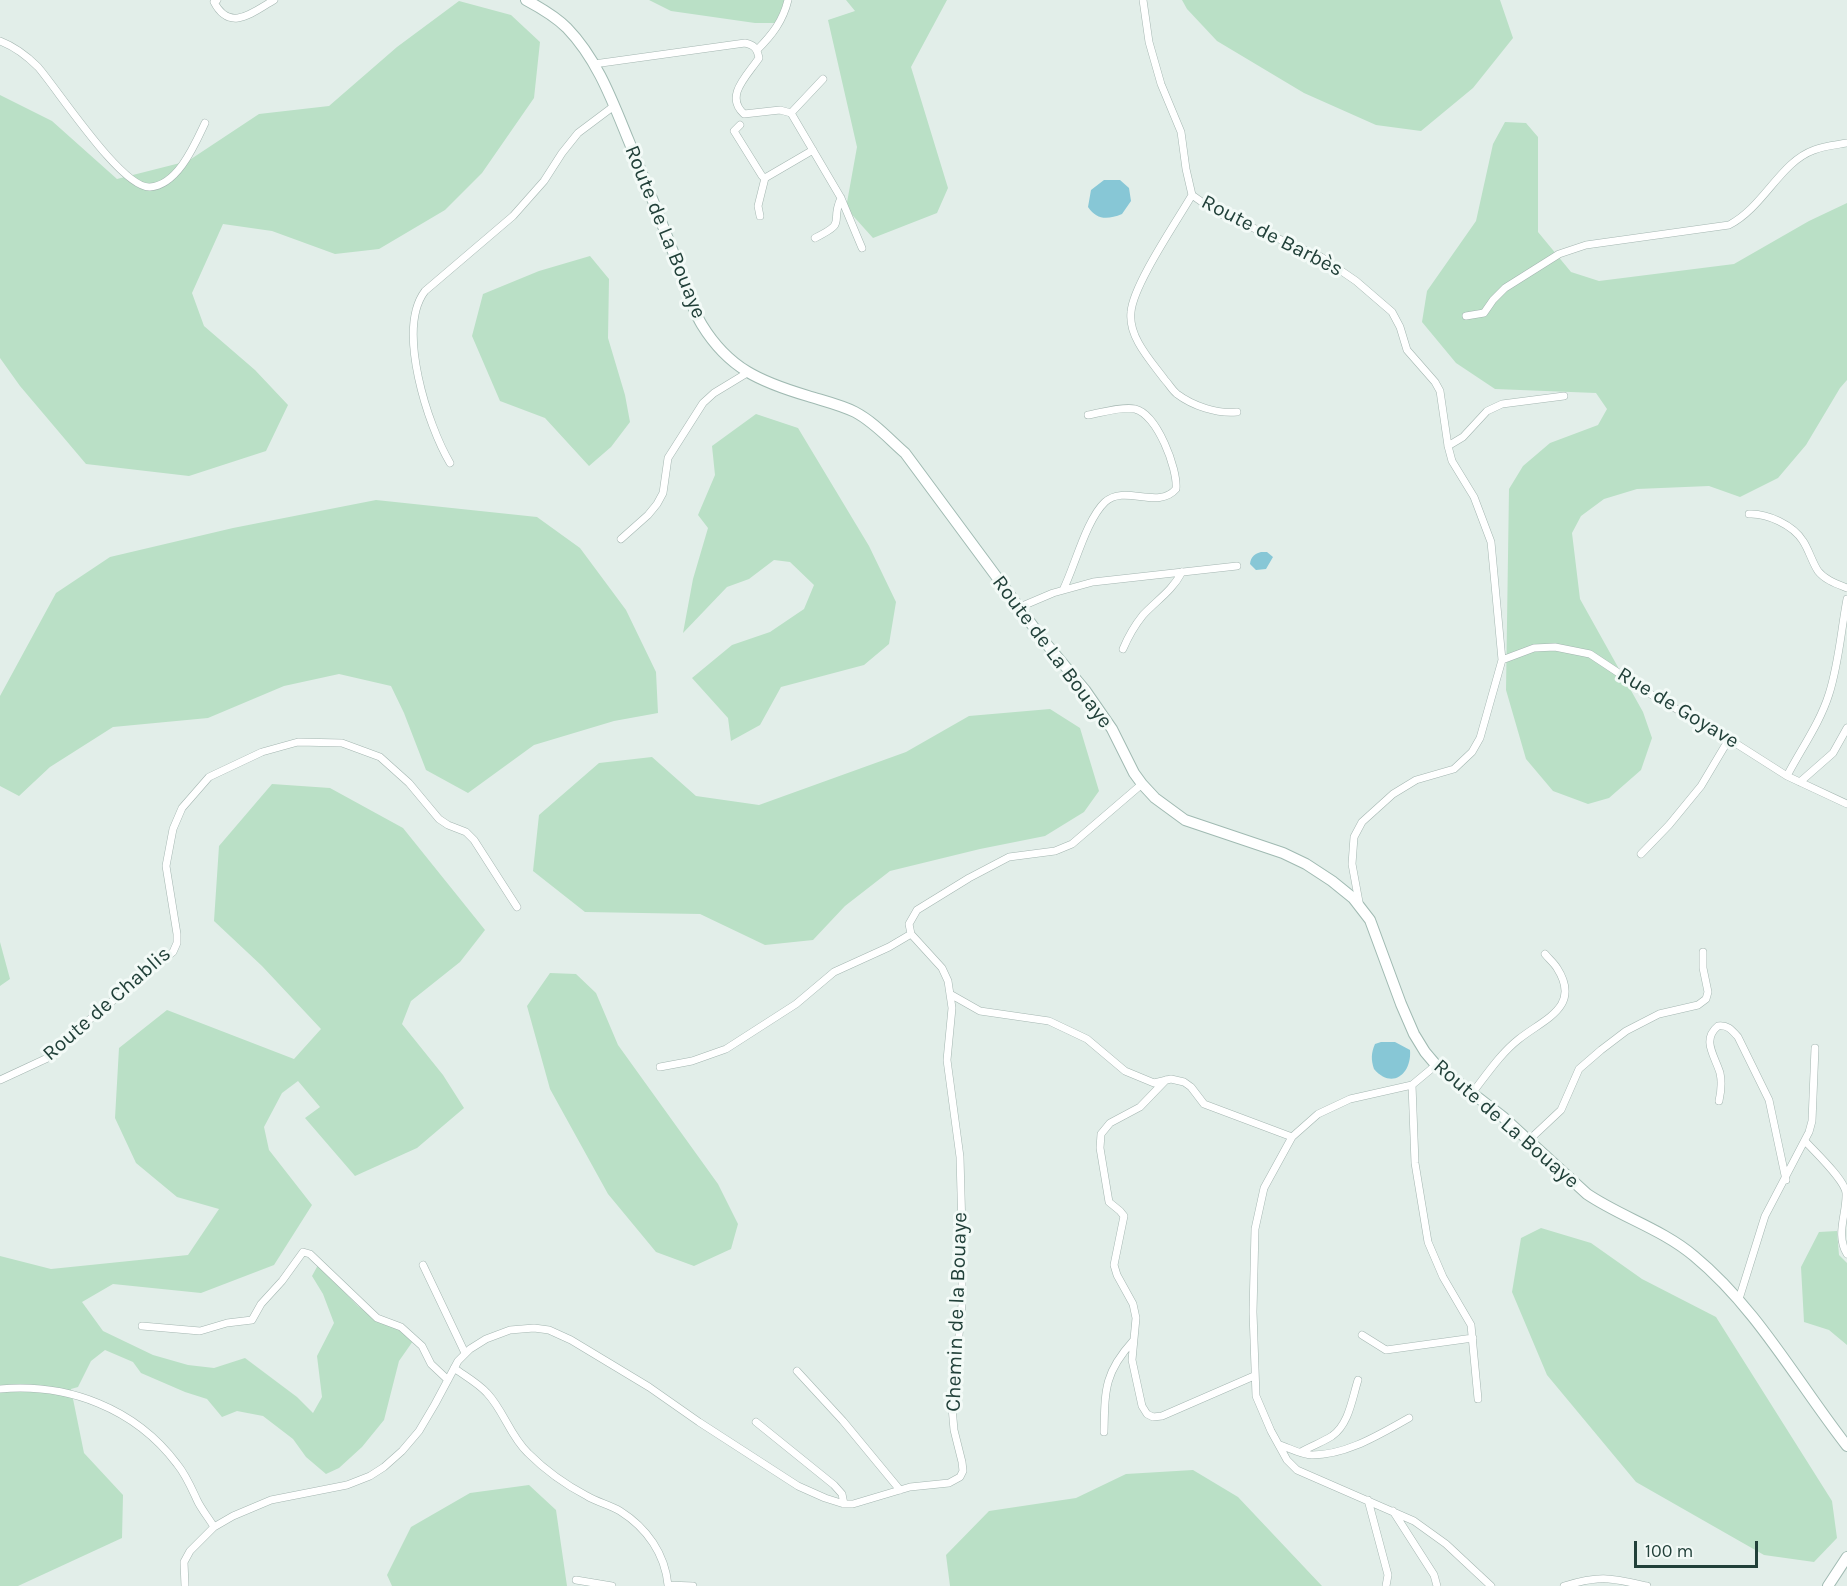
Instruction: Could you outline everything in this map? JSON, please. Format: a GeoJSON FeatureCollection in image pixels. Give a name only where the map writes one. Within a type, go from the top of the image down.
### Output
{"type":"FeatureCollection","features":[{"type":"Feature","properties":{"kind":"main road","name":"Route de La Bouaye"},"geometry":{"type":"LineString","coordinates":[[526,0],[547,12],[566,27],[594,64],[605,84],[663,227],[689,300],[701,323],[730,361],[747,373],[772,385],[856,413],[881,431],[904,453],[926,479],[1044,641],[1086,690],[1142,784],[1155,798],[1185,820],[1255,843],[1305,864],[1332,881],[1359,905],[1370,920],[1414,1034],[1436,1065],[1473,1092],[1587,1194],[1695,1256],[1739,1299],[1847,1446]]}},
{"type":"Feature","properties":{"kind":"main road"},"geometry":{"type":"LineString","coordinates":[[1828,1586],[1847,1557]]}},
{"type":"Feature","properties":{"kind":"street"},"geometry":{"type":"LineString","coordinates":[[217,0],[214,2],[220,13],[230,18],[242,18],[274,0]]}},
{"type":"Feature","properties":{"kind":"street"},"geometry":{"type":"LineString","coordinates":[[757,50],[774,33],[788,0]]}},
{"type":"Feature","properties":{"kind":"street","name":"Route de Barbès"},"geometry":{"type":"LineString","coordinates":[[1143,0],[1149,42],[1161,84],[1182,132],[1186,169],[1192,195],[1216,212],[1321,257],[1356,281],[1392,312],[1400,327],[1407,350],[1435,381],[1440,391],[1452,461],[1474,497],[1491,542],[1502,660],[1480,738],[1464,761],[1454,769],[1416,780],[1393,794],[1362,822],[1354,837],[1352,864],[1359,905]]}},
{"type":"Feature","properties":{"kind":"street"},"geometry":{"type":"LineString","coordinates":[[0,41],[37,66],[82,126],[138,184],[149,187],[161,184],[175,173],[186,162],[205,123]]}},
{"type":"Feature","properties":{"kind":"street"},"geometry":{"type":"LineString","coordinates":[[594,64],[745,44],[753,45],[759,58],[735,94],[735,102],[744,114],[780,110],[791,113],[841,198],[862,248]]}},
{"type":"Feature","properties":{"kind":"street"},"geometry":{"type":"LineString","coordinates":[[791,113],[823,79]]}},
{"type":"Feature","properties":{"kind":"street"},"geometry":{"type":"LineString","coordinates":[[450,463],[442,450],[424,400],[417,368],[412,335],[418,299],[513,216],[544,181],[578,133],[614,106]]}},
{"type":"Feature","properties":{"kind":"street"},"geometry":{"type":"LineString","coordinates":[[740,125],[735,127],[734,131],[765,178]]}},
{"type":"Feature","properties":{"kind":"street"},"geometry":{"type":"LineString","coordinates":[[1466,316],[1484,313],[1505,288],[1559,254],[1586,245],[1729,225],[1744,218],[1791,164],[1813,150],[1847,143]]}},
{"type":"Feature","properties":{"kind":"street"},"geometry":{"type":"LineString","coordinates":[[759,216],[758,206],[765,178],[813,150]]}},
{"type":"Feature","properties":{"kind":"street"},"geometry":{"type":"LineString","coordinates":[[1192,195],[1142,281],[1130,313],[1132,324],[1146,356],[1176,393],[1204,408],[1237,412]]}},
{"type":"Feature","properties":{"kind":"street"},"geometry":{"type":"LineString","coordinates":[[815,238],[835,227],[836,208],[841,198]]}},
{"type":"Feature","properties":{"kind":"street"},"geometry":{"type":"LineString","coordinates":[[621,539],[657,504],[663,493],[668,458],[703,403],[714,393],[747,373]]}},
{"type":"Feature","properties":{"kind":"street"},"geometry":{"type":"LineString","coordinates":[[1448,446],[1463,437],[1487,411],[1502,404],[1564,396]]}},
{"type":"Feature","properties":{"kind":"street"},"geometry":{"type":"LineString","coordinates":[[1063,590],[1086,533],[1105,502],[1112,498],[1126,496],[1155,498],[1167,496],[1176,489],[1177,478],[1173,461],[1156,426],[1143,413],[1136,409],[1128,409],[1088,415]]}},
{"type":"Feature","properties":{"kind":"street"},"geometry":{"type":"LineString","coordinates":[[1749,514],[1767,516],[1796,532],[1819,572],[1828,580],[1847,588]]}},
{"type":"Feature","properties":{"kind":"street"},"geometry":{"type":"LineString","coordinates":[[1020,607],[1063,590],[1093,582],[1237,566]]}},
{"type":"Feature","properties":{"kind":"street"},"geometry":{"type":"LineString","coordinates":[[1123,649],[1141,618],[1163,598],[1182,572]]}},
{"type":"Feature","properties":{"kind":"street"},"geometry":{"type":"LineString","coordinates":[[1787,776],[1829,696],[1847,599]]}},
{"type":"Feature","properties":{"kind":"street","name":"Rue de Goyave"},"geometry":{"type":"LineString","coordinates":[[1502,660],[1534,648],[1555,647],[1590,654],[1655,697],[1730,739],[1787,776],[1847,804]]}},
{"type":"Feature","properties":{"kind":"street"},"geometry":{"type":"LineString","coordinates":[[1800,782],[1833,753],[1847,728]]}},
{"type":"Feature","properties":{"kind":"street"},"geometry":{"type":"LineString","coordinates":[[1641,854],[1669,825],[1701,786],[1730,739]]}},
{"type":"Feature","properties":{"kind":"street","name":"Route de Chablis"},"geometry":{"type":"LineString","coordinates":[[0,1080],[54,1055],[84,1024],[173,952],[177,943],[177,934],[166,866],[173,829],[182,808],[209,777],[262,752],[298,742],[342,743],[380,757],[408,783],[439,819],[466,832],[474,840],[517,907]]}},
{"type":"Feature","properties":{"kind":"street"},"geometry":{"type":"LineString","coordinates":[[660,1067],[692,1061],[726,1049],[796,1004],[834,972],[889,947],[911,934],[909,924],[917,910],[1009,857],[1056,851],[1072,844],[1142,784]]}},
{"type":"Feature","properties":{"kind":"street","name":"Chemin de la Bouaye"},"geometry":{"type":"LineString","coordinates":[[844,1504],[861,1502],[910,1487],[949,1483],[960,1477],[963,1471],[954,1430],[952,1407],[962,1304],[962,1212],[960,1157],[947,1060],[952,1008],[948,981],[942,968],[911,934]]}},
{"type":"Feature","properties":{"kind":"street"},"geometry":{"type":"LineString","coordinates":[[1528,1141],[1561,1110],[1580,1069],[1601,1050],[1626,1031],[1659,1014],[1698,1005],[1706,999],[1708,992],[1703,968],[1703,952]]}},
{"type":"Feature","properties":{"kind":"street"},"geometry":{"type":"LineString","coordinates":[[1473,1092],[1503,1054],[1519,1039],[1548,1020],[1561,1007],[1565,994],[1562,978],[1545,954]]}},
{"type":"Feature","properties":{"kind":"street"},"geometry":{"type":"LineString","coordinates":[[950,994],[980,1011],[1049,1021],[1087,1039],[1125,1071],[1154,1083],[1172,1079],[1184,1082],[1191,1087],[1204,1104],[1292,1137]]}},
{"type":"Feature","properties":{"kind":"street"},"geometry":{"type":"LineString","coordinates":[[1719,1101],[1720,1074],[1709,1044],[1709,1036],[1718,1026],[1725,1025],[1731,1028],[1738,1037],[1769,1100],[1786,1180]]}},
{"type":"Feature","properties":{"kind":"street"},"geometry":{"type":"LineString","coordinates":[[1739,1299],[1765,1216],[1786,1180],[1812,1121],[1815,1048]]}},
{"type":"Feature","properties":{"kind":"street"},"geometry":{"type":"LineString","coordinates":[[1436,1065],[1412,1085],[1362,1096],[1327,1109],[1309,1120],[1292,1137],[1269,1178],[1261,1200],[1257,1222],[1253,1312],[1256,1396],[1270,1431],[1287,1460],[1297,1470],[1414,1521],[1433,1534],[1491,1586]]}},
{"type":"Feature","properties":{"kind":"street"},"geometry":{"type":"LineString","coordinates":[[1166,1080],[1140,1107],[1110,1123],[1101,1134],[1100,1148],[1109,1202],[1124,1216],[1114,1265],[1133,1304],[1136,1318],[1132,1359],[1142,1406],[1147,1414],[1153,1417],[1162,1416],[1254,1376]]}},
{"type":"Feature","properties":{"kind":"street"},"geometry":{"type":"LineString","coordinates":[[1412,1085],[1415,1163],[1428,1242],[1443,1277],[1471,1324],[1478,1399]]}},
{"type":"Feature","properties":{"kind":"street"},"geometry":{"type":"LineString","coordinates":[[1805,1141],[1842,1183],[1846,1192],[1841,1237],[1847,1254]]}},
{"type":"Feature","properties":{"kind":"street"},"geometry":{"type":"LineString","coordinates":[[142,1326],[200,1331],[226,1323],[252,1320],[261,1304],[282,1281],[303,1252],[310,1254],[377,1318],[401,1327],[422,1346],[431,1364],[448,1380]]}},
{"type":"Feature","properties":{"kind":"street"},"geometry":{"type":"LineString","coordinates":[[423,1266],[465,1353]]}},
{"type":"Feature","properties":{"kind":"street"},"geometry":{"type":"LineString","coordinates":[[185,1586],[184,1562],[190,1551],[214,1527],[233,1515],[271,1500],[347,1485],[370,1476],[384,1467],[419,1431],[454,1368],[465,1353],[486,1340],[510,1330],[534,1328],[549,1330],[571,1340],[614,1365],[798,1486],[844,1504],[842,1494],[834,1485],[756,1422]]}},
{"type":"Feature","properties":{"kind":"street"},"geometry":{"type":"LineString","coordinates":[[1362,1335],[1386,1350],[1473,1338]]}},
{"type":"Feature","properties":{"kind":"street"},"geometry":{"type":"LineString","coordinates":[[1104,1432],[1105,1392],[1109,1376],[1118,1359],[1133,1341]]}},
{"type":"Feature","properties":{"kind":"street"},"geometry":{"type":"LineString","coordinates":[[454,1368],[486,1392],[500,1411],[515,1439],[528,1454],[559,1479],[588,1497],[619,1510],[642,1528],[663,1558],[666,1585],[693,1586]]}},
{"type":"Feature","properties":{"kind":"street"},"geometry":{"type":"LineString","coordinates":[[797,1371],[843,1421],[900,1490]]}},
{"type":"Feature","properties":{"kind":"street"},"geometry":{"type":"LineString","coordinates":[[1301,1452],[1314,1443],[1330,1437],[1340,1429],[1348,1414],[1358,1380]]}},
{"type":"Feature","properties":{"kind":"street"},"geometry":{"type":"LineString","coordinates":[[0,1389],[51,1389],[70,1393],[87,1398],[121,1415],[151,1435],[178,1465],[214,1527]]}},
{"type":"Feature","properties":{"kind":"street"},"geometry":{"type":"LineString","coordinates":[[1280,1445],[1310,1455],[1336,1451],[1365,1442],[1409,1418]]}},
{"type":"Feature","properties":{"kind":"street"},"geometry":{"type":"LineString","coordinates":[[1368,1500],[1388,1575],[1386,1586]]}},
{"type":"Feature","properties":{"kind":"street"},"geometry":{"type":"LineString","coordinates":[[1392,1511],[1434,1575],[1437,1586]]}},
{"type":"Feature","properties":{"kind":"street"},"geometry":{"type":"LineString","coordinates":[[1564,1586],[1591,1578],[1605,1577],[1647,1586]]}},
{"type":"Feature","properties":{"kind":"street"},"geometry":{"type":"LineString","coordinates":[[576,1580],[612,1586]]}},
{"type":"Feature","properties":{"kind":"green space"},"geometry":{"type":"Polygon","coordinates":[[[649,0],[785,0],[778,23],[755,23],[671,11],[649,0]]]}},
{"type":"Feature","properties":{"kind":"green space"},"geometry":{"type":"Polygon","coordinates":[[[846,0],[947,0],[911,67],[948,188],[937,213],[873,238],[846,208],[857,147],[828,20],[855,11],[846,0]]]}},
{"type":"Feature","properties":{"kind":"green space"},"geometry":{"type":"Polygon","coordinates":[[[1182,0],[1500,0],[1513,38],[1473,88],[1421,131],[1376,125],[1304,93],[1217,41],[1187,9],[1182,0]]]}},
{"type":"Feature","properties":{"kind":"green space"},"geometry":{"type":"Polygon","coordinates":[[[459,1],[511,15],[540,42],[534,98],[482,173],[445,210],[379,249],[335,254],[272,231],[223,224],[192,293],[204,326],[255,370],[288,405],[266,451],[189,476],[86,464],[20,386],[0,358],[0,95],[52,121],[117,179],[188,161],[259,114],[329,106],[397,47],[459,1]]]}},
{"type":"Feature","properties":{"kind":"green space"},"geometry":{"type":"Polygon","coordinates":[[[1505,122],[1526,123],[1538,137],[1538,232],[1571,272],[1599,281],[1734,264],[1809,221],[1847,203],[1847,380],[1806,445],[1778,478],[1740,497],[1709,486],[1637,489],[1604,499],[1581,516],[1572,533],[1580,599],[1643,712],[1652,738],[1641,770],[1609,798],[1588,804],[1553,791],[1526,759],[1506,690],[1509,489],[1523,466],[1550,443],[1598,425],[1607,409],[1596,393],[1495,389],[1456,363],[1422,322],[1427,291],[1476,221],[1493,144],[1505,122]]]}},
{"type":"Feature","properties":{"kind":"green space"},"geometry":{"type":"Polygon","coordinates":[[[590,256],[609,279],[608,338],[625,395],[630,422],[611,447],[589,466],[545,418],[500,401],[472,336],[483,294],[539,271],[590,256]]]}},
{"type":"Feature","properties":{"kind":"green space"},"geometry":{"type":"Polygon","coordinates":[[[756,414],[798,428],[869,546],[896,602],[889,644],[864,665],[781,687],[760,725],[731,741],[728,718],[692,678],[732,645],[770,632],[804,609],[814,585],[790,562],[774,560],[749,579],[727,587],[683,633],[693,579],[708,528],[698,515],[715,475],[712,446],[756,414]]]}},
{"type":"Feature","properties":{"kind":"green space"},"geometry":{"type":"Polygon","coordinates":[[[376,500],[537,517],[580,548],[626,610],[656,672],[658,713],[614,721],[534,745],[468,793],[426,770],[391,686],[339,674],[284,686],[208,718],[113,727],[50,767],[19,796],[0,786],[0,696],[56,593],[110,557],[233,528],[376,500]]]}},
{"type":"Feature","properties":{"kind":"green space"},"geometry":{"type":"Polygon","coordinates":[[[1050,709],[1080,728],[1099,791],[1084,812],[1045,836],[890,871],[845,906],[813,940],[765,945],[700,914],[585,912],[533,871],[539,815],[599,763],[652,757],[696,796],[759,805],[906,752],[969,716],[1050,709]]]}},
{"type":"Feature","properties":{"kind":"green space"},"geometry":{"type":"Polygon","coordinates":[[[272,784],[330,788],[403,828],[485,930],[460,962],[411,1001],[402,1024],[443,1075],[464,1108],[417,1148],[355,1176],[305,1118],[320,1107],[298,1081],[282,1093],[264,1127],[269,1150],[312,1205],[274,1265],[201,1293],[113,1284],[82,1302],[103,1331],[153,1355],[188,1365],[214,1368],[245,1358],[297,1397],[313,1413],[322,1397],[317,1356],[334,1323],[323,1294],[312,1276],[318,1265],[358,1306],[376,1320],[399,1329],[413,1341],[399,1361],[384,1420],[362,1447],[339,1468],[326,1474],[306,1457],[293,1439],[263,1416],[237,1411],[222,1417],[207,1399],[141,1373],[133,1362],[105,1350],[91,1361],[78,1387],[71,1389],[84,1453],[123,1495],[122,1538],[18,1586],[0,1586],[0,1256],[51,1269],[188,1255],[219,1209],[177,1197],[136,1163],[115,1118],[119,1048],[167,1010],[294,1059],[321,1029],[262,966],[214,921],[219,846],[272,784]]]}},
{"type":"Feature","properties":{"kind":"green space"},"geometry":{"type":"Polygon","coordinates":[[[0,942],[10,979],[0,986],[0,942]]]}},
{"type":"Feature","properties":{"kind":"green space"},"geometry":{"type":"Polygon","coordinates":[[[550,973],[576,974],[596,993],[618,1045],[718,1184],[738,1224],[731,1249],[694,1266],[656,1252],[608,1194],[550,1089],[527,1006],[550,973]]]}},
{"type":"Feature","properties":{"kind":"green space"},"geometry":{"type":"Polygon","coordinates":[[[1541,1228],[1591,1243],[1642,1279],[1716,1317],[1832,1501],[1837,1538],[1814,1562],[1764,1555],[1636,1482],[1547,1375],[1512,1292],[1521,1238],[1541,1228]]]}},
{"type":"Feature","properties":{"kind":"green space"},"geometry":{"type":"Polygon","coordinates":[[[1837,1231],[1839,1255],[1847,1263],[1847,1345],[1829,1330],[1804,1322],[1801,1267],[1819,1232],[1837,1231]]]}},
{"type":"Feature","properties":{"kind":"green space"},"geometry":{"type":"Polygon","coordinates":[[[1193,1470],[1238,1497],[1322,1586],[950,1586],[946,1555],[989,1511],[1076,1498],[1126,1474],[1193,1470]]]}},
{"type":"Feature","properties":{"kind":"green space"},"geometry":{"type":"Polygon","coordinates":[[[529,1485],[556,1510],[567,1586],[392,1586],[387,1575],[411,1527],[470,1493],[529,1485]]]}},
{"type":"Feature","properties":{"kind":"water"},"geometry":{"type":"Polygon","coordinates":[[[1104,180],[1120,180],[1129,188],[1131,201],[1122,214],[1103,218],[1088,207],[1091,190],[1104,180]]]}},
{"type":"Feature","properties":{"kind":"water"},"geometry":{"type":"Polygon","coordinates":[[[1267,552],[1273,557],[1266,569],[1256,570],[1250,564],[1254,556],[1267,552]]]}},
{"type":"Feature","properties":{"kind":"water"},"geometry":{"type":"Polygon","coordinates":[[[1395,1042],[1410,1050],[1408,1066],[1400,1076],[1394,1079],[1381,1075],[1374,1069],[1373,1050],[1375,1044],[1395,1042]]]}}]}
